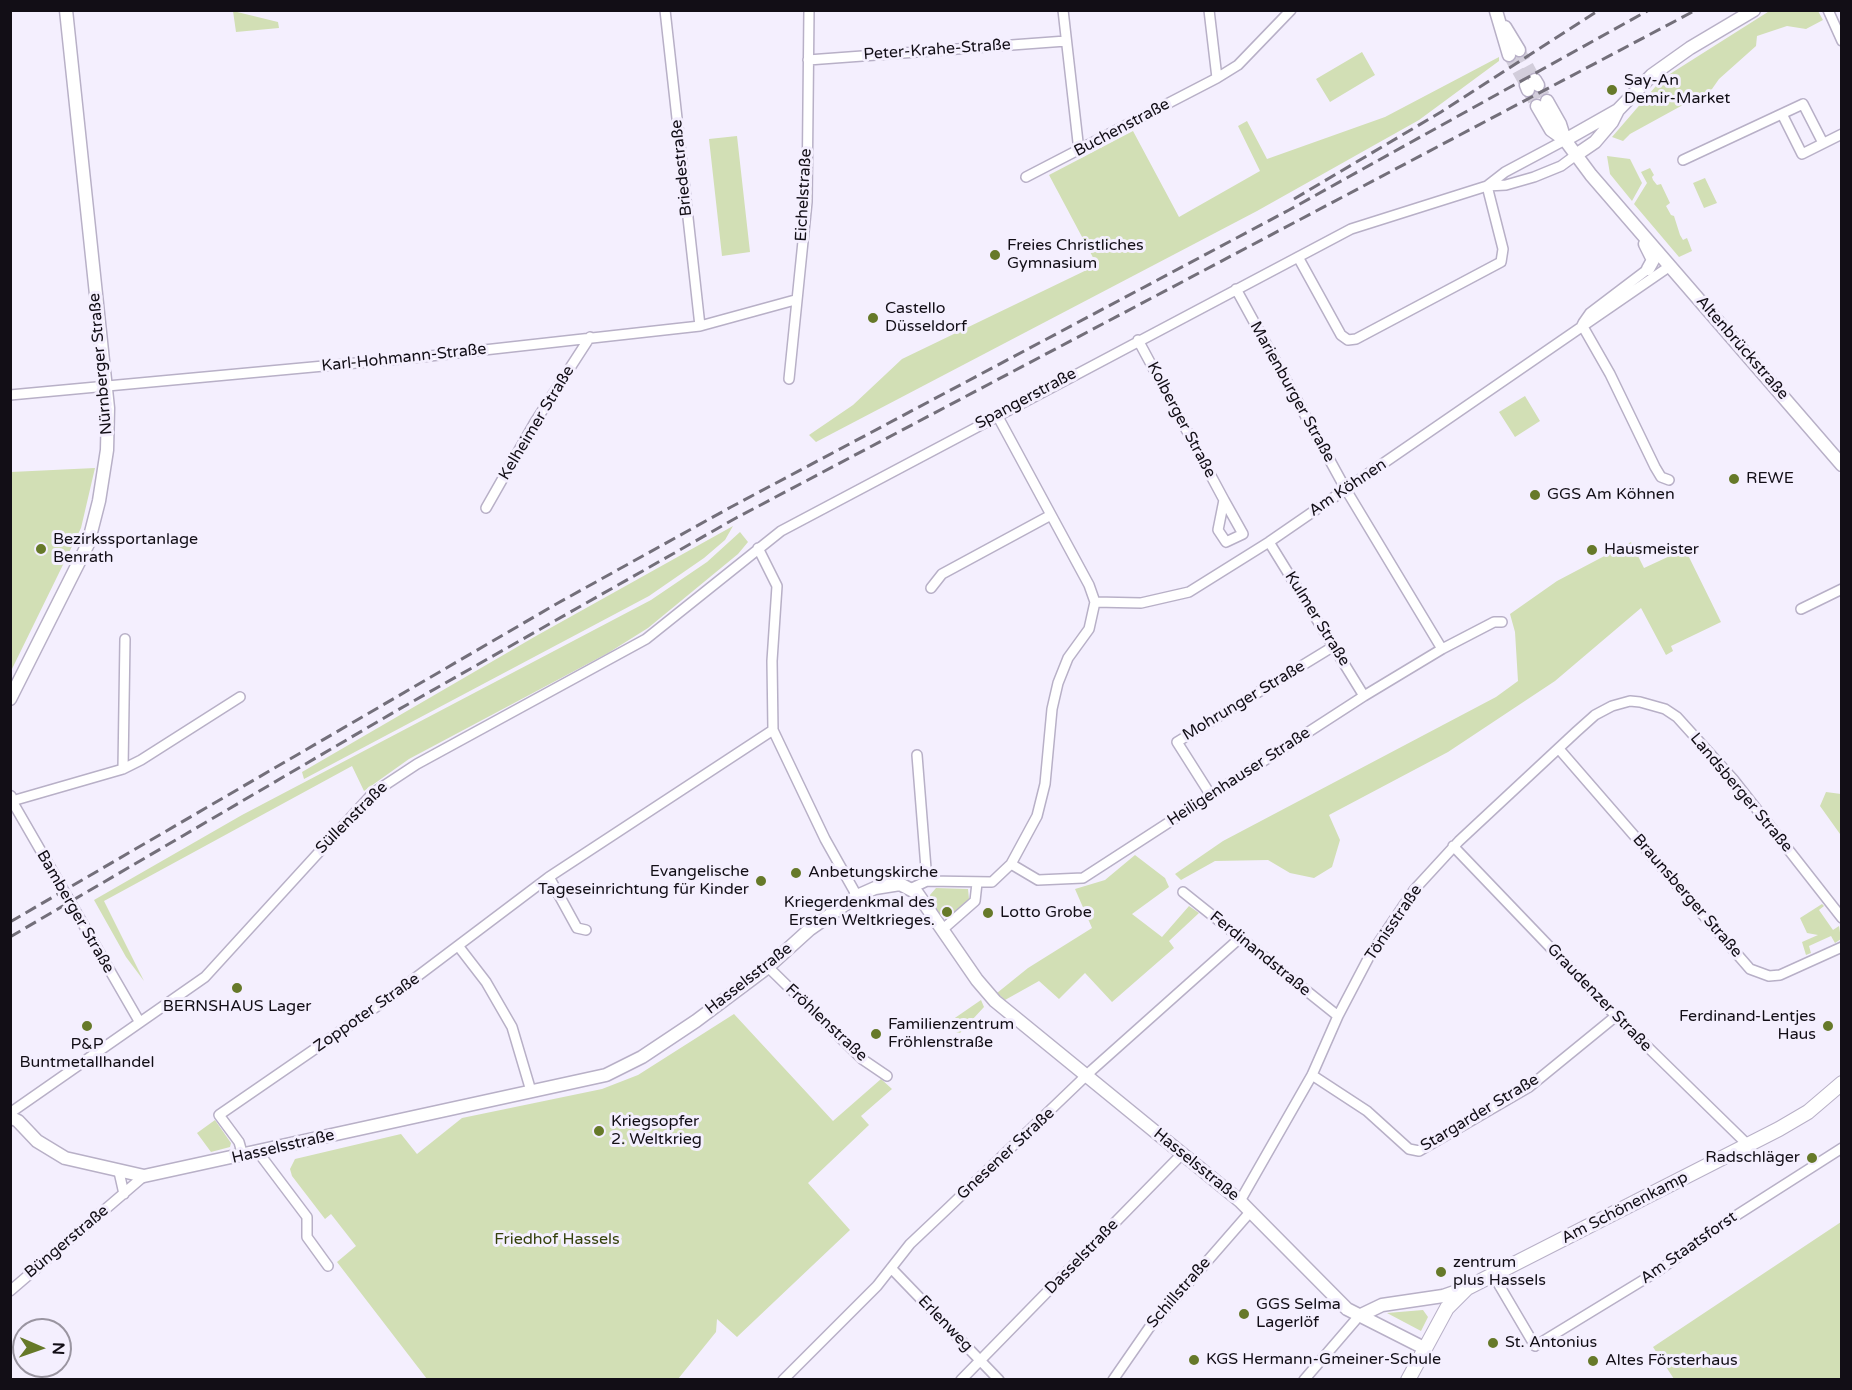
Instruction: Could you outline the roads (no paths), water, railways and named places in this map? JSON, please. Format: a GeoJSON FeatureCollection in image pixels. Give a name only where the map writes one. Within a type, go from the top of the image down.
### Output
{"type":"FeatureCollection","features":[{"type":"Feature","properties":{"kind":"main road","name":"Am Schönenkamp"},"geometry":{"type":"LineString","coordinates":[[1408,1380],[1440,1319],[1450,1304],[1467,1288],[1492,1273],[1748,1145],[1808,1112],[1842,1083]]}},
{"type":"Feature","properties":{"kind":"street","name":"Nürnberger Straße"},"geometry":{"type":"LineString","coordinates":[[10,699],[92,532],[107,450],[105,388],[66,10]]}},
{"type":"Feature","properties":{"kind":"street","name":"Briedestraße"},"geometry":{"type":"LineString","coordinates":[[665,10],[700,326]]}},
{"type":"Feature","properties":{"kind":"street","name":"Eichelstraße"},"geometry":{"type":"LineString","coordinates":[[789,379],[795,300],[807,202],[809,10]]}},
{"type":"Feature","properties":{"kind":"street"},"geometry":{"type":"LineString","coordinates":[[1063,10],[1079,151]]}},
{"type":"Feature","properties":{"kind":"street"},"geometry":{"type":"LineString","coordinates":[[1209,10],[1217,78]]}},
{"type":"Feature","properties":{"kind":"street","name":"Buchenstraße"},"geometry":{"type":"LineString","coordinates":[[1026,177],[1217,78],[1239,64],[1291,10]]}},
{"type":"Feature","properties":{"kind":"street"},"geometry":{"type":"LineString","coordinates":[[1564,140],[1618,110],[1668,63],[1754,10]]}},
{"type":"Feature","properties":{"kind":"street"},"geometry":{"type":"LineString","coordinates":[[1828,10],[1842,41]]}},
{"type":"Feature","properties":{"kind":"street"},"geometry":{"type":"LineString","coordinates":[[1495,11],[1514,53]]}},
{"type":"Feature","properties":{"kind":"street","name":"Peter-Krahe-Straße"},"geometry":{"type":"LineString","coordinates":[[808,60],[1066,40]]}},
{"type":"Feature","properties":{"kind":"street","name":"Altenbrückstraße"},"geometry":{"type":"LineString","coordinates":[[1542,103],[1560,124],[1564,140],[1591,175],[1842,465]]}},
{"type":"Feature","properties":{"kind":"street"},"geometry":{"type":"LineString","coordinates":[[1683,160],[1803,104],[1823,143]]}},
{"type":"Feature","properties":{"kind":"street"},"geometry":{"type":"LineString","coordinates":[[1576,155],[1595,142],[1612,122],[1618,110]]}},
{"type":"Feature","properties":{"kind":"street"},"geometry":{"type":"LineString","coordinates":[[1782,114],[1802,154],[1842,134]]}},
{"type":"Feature","properties":{"kind":"street","name":"Spangerstraße"},"geometry":{"type":"LineString","coordinates":[[1487,186],[1505,172],[1564,140]]}},
{"type":"Feature","properties":{"kind":"street"},"geometry":{"type":"LineString","coordinates":[[1591,175],[1595,142]]}},
{"type":"Feature","properties":{"kind":"street","name":"Spangerstraße"},"geometry":{"type":"LineString","coordinates":[[758,548],[781,531],[1351,229],[1487,186],[1506,185],[1534,177],[1560,166],[1576,155]]}},
{"type":"Feature","properties":{"kind":"street"},"geometry":{"type":"LineString","coordinates":[[1298,256],[1341,335],[1348,340],[1356,339],[1501,262],[1503,249],[1487,186]]}},
{"type":"Feature","properties":{"kind":"street","name":"Altenbrückstraße"},"geometry":{"type":"LineString","coordinates":[[1641,231],[1644,244],[1653,256],[1652,264],[1648,269]]}},
{"type":"Feature","properties":{"kind":"street","name":"Am Köhnen"},"geometry":{"type":"LineString","coordinates":[[1095,602],[1141,603],[1189,592],[1269,542],[1345,488],[1479,399],[1581,325],[1595,319],[1670,266]]}},
{"type":"Feature","properties":{"kind":"street","name":"Am Köhnen"},"geometry":{"type":"LineString","coordinates":[[1581,325],[1590,313],[1648,269]]}},
{"type":"Feature","properties":{"kind":"street","name":"Marienburger Straße"},"geometry":{"type":"LineString","coordinates":[[1236,289],[1345,488],[1442,649]]}},
{"type":"Feature","properties":{"kind":"street","name":"Karl-Hohmann-Straße"},"geometry":{"type":"LineString","coordinates":[[10,395],[105,388],[700,326],[795,300]]}},
{"type":"Feature","properties":{"kind":"street"},"geometry":{"type":"LineString","coordinates":[[1581,325],[1610,374],[1654,467],[1661,477],[1669,480]]}},
{"type":"Feature","properties":{"kind":"street","name":"Kelheimer Straße"},"geometry":{"type":"LineString","coordinates":[[486,508],[535,422],[590,338]]}},
{"type":"Feature","properties":{"kind":"street","name":"Kolberger Straße"},"geometry":{"type":"LineString","coordinates":[[1138,340],[1224,500]]}},
{"type":"Feature","properties":{"kind":"street"},"geometry":{"type":"LineString","coordinates":[[912,888],[927,881],[976,883],[996,881],[1011,864],[1037,816],[1044,784],[1052,709],[1058,683],[1068,658],[1089,629],[1095,602],[1089,585],[997,415]]}},
{"type":"Feature","properties":{"kind":"street"},"geometry":{"type":"LineString","coordinates":[[931,588],[942,574],[1051,515]]}},
{"type":"Feature","properties":{"kind":"street","name":"Kulmer Straße"},"geometry":{"type":"LineString","coordinates":[[1269,542],[1364,696]]}},
{"type":"Feature","properties":{"kind":"street"},"geometry":{"type":"LineString","coordinates":[[758,548],[777,586],[772,661],[773,730],[825,839],[857,896]]}},
{"type":"Feature","properties":{"kind":"street","name":"Süllenstraße"},"geometry":{"type":"LineString","coordinates":[[10,1115],[139,1021],[205,977],[373,793],[417,764],[646,639],[758,548]]}},
{"type":"Feature","properties":{"kind":"street"},"geometry":{"type":"LineString","coordinates":[[1801,609],[1842,589]]}},
{"type":"Feature","properties":{"kind":"street","name":"Heiligenhauser Straße"},"geometry":{"type":"LineString","coordinates":[[1011,864],[1038,880],[1083,878],[1364,696],[1442,649],[1494,622],[1502,621]]}},
{"type":"Feature","properties":{"kind":"street"},"geometry":{"type":"LineString","coordinates":[[123,768],[125,639]]}},
{"type":"Feature","properties":{"kind":"street","name":"Mohrunger Straße"},"geometry":{"type":"LineString","coordinates":[[1210,794],[1177,742],[1334,646]]}},
{"type":"Feature","properties":{"kind":"street"},"geometry":{"type":"LineString","coordinates":[[11,800],[123,768],[141,760],[240,697]]}},
{"type":"Feature","properties":{"kind":"street","name":"Tönisstraße"},"geometry":{"type":"LineString","coordinates":[[1240,1201],[1312,1075],[1338,1016],[1378,942],[1414,890],[1454,846],[1595,715],[1620,703]]}},
{"type":"Feature","properties":{"kind":"street","name":"Landsberger Straße"},"geometry":{"type":"LineString","coordinates":[[1620,703],[1651,704],[1677,717],[1732,778],[1842,918]]}},
{"type":"Feature","properties":{"kind":"street","name":"Zoppoter Straße"},"geometry":{"type":"LineString","coordinates":[[243,1156],[239,1142],[219,1115],[459,947],[549,877],[773,730]]}},
{"type":"Feature","properties":{"kind":"street","name":"Braunsberger Straße"},"geometry":{"type":"LineString","coordinates":[[1558,749],[1750,969],[1769,976],[1780,975],[1842,947]]}},
{"type":"Feature","properties":{"kind":"street"},"geometry":{"type":"LineString","coordinates":[[916,755],[927,881]]}},
{"type":"Feature","properties":{"kind":"street","name":"Bamberger Straße"},"geometry":{"type":"LineString","coordinates":[[11,800],[139,1021]]}},
{"type":"Feature","properties":{"kind":"street","name":"Graudenzer Straße"},"geometry":{"type":"LineString","coordinates":[[1454,846],[1616,1016],[1748,1145]]}},
{"type":"Feature","properties":{"kind":"street"},"geometry":{"type":"LineString","coordinates":[[549,877],[577,928],[586,930]]}},
{"type":"Feature","properties":{"kind":"street"},"geometry":{"type":"LineString","coordinates":[[942,930],[975,901],[976,883]]}},
{"type":"Feature","properties":{"kind":"street","name":"Hasselsstraße"},"geometry":{"type":"LineString","coordinates":[[10,1115],[51,1150],[82,1163],[144,1176],[606,1075],[625,1067],[696,1021],[768,967],[810,928],[857,896],[893,885],[912,888],[990,995],[1086,1077],[1240,1201],[1342,1304],[1359,1316],[1425,1348]]}},
{"type":"Feature","properties":{"kind":"street","name":"Ferdinandstraße"},"geometry":{"type":"LineString","coordinates":[[1183,892],[1338,1016]]}},
{"type":"Feature","properties":{"kind":"street","name":"Gnesener Straße"},"geometry":{"type":"LineString","coordinates":[[783,1380],[891,1268],[910,1244],[1086,1077],[1240,938]]}},
{"type":"Feature","properties":{"kind":"street"},"geometry":{"type":"LineString","coordinates":[[459,947],[486,982],[512,1027],[521,1050],[531,1092]]}},
{"type":"Feature","properties":{"kind":"street","name":"Fröhlenstraße"},"geometry":{"type":"LineString","coordinates":[[768,967],[862,1059],[887,1076]]}},
{"type":"Feature","properties":{"kind":"street","name":"Stargarder Straße"},"geometry":{"type":"LineString","coordinates":[[1312,1075],[1367,1111],[1409,1149],[1419,1151],[1529,1087],[1616,1016]]}},
{"type":"Feature","properties":{"kind":"street","name":"Am Staatsforst"},"geometry":{"type":"LineString","coordinates":[[1492,1273],[1535,1346],[1658,1271],[1726,1222],[1842,1148]]}},
{"type":"Feature","properties":{"kind":"street"},"geometry":{"type":"LineString","coordinates":[[258,1152],[307,1217],[307,1237],[328,1266]]}},
{"type":"Feature","properties":{"kind":"street","name":"Dasselstraße"},"geometry":{"type":"LineString","coordinates":[[961,1380],[1183,1153]]}},
{"type":"Feature","properties":{"kind":"street","name":"Büngerstraße"},"geometry":{"type":"LineString","coordinates":[[119,1172],[124,1194]]}},
{"type":"Feature","properties":{"kind":"street","name":"Büngerstraße"},"geometry":{"type":"LineString","coordinates":[[10,1291],[144,1176]]}},
{"type":"Feature","properties":{"kind":"street","name":"Schillstraße"},"geometry":{"type":"LineString","coordinates":[[1113,1380],[1149,1328],[1251,1211]]}},
{"type":"Feature","properties":{"kind":"street","name":"Erlenweg"},"geometry":{"type":"LineString","coordinates":[[891,1268],[999,1380]]}},
{"type":"Feature","properties":{"kind":"street"},"geometry":{"type":"LineString","coordinates":[[1342,1304],[1376,1307],[1448,1295],[1467,1288]]}},
{"type":"Feature","properties":{"kind":"street"},"geometry":{"type":"LineString","coordinates":[[1425,1298],[1436,1306],[1440,1319]]}},
{"type":"Feature","properties":{"kind":"street"},"geometry":{"type":"LineString","coordinates":[[1304,1380],[1359,1316],[1376,1307]]}},
{"type":"Feature","properties":{"kind":"street"},"geometry":{"type":"LineString","coordinates":[[1373,1323],[1376,1307]]}},
{"type":"Feature","properties":{"kind":"tunnel"},"geometry":{"type":"LineString","coordinates":[[1519,50],[1535,80]]}},
{"type":"Feature","properties":{"kind":"tunnel"},"geometry":{"type":"LineString","coordinates":[[1509,55],[1526,85]]}},
{"type":"Feature","properties":{"kind":"tunnel"},"geometry":{"type":"LineString","coordinates":[[1538,85],[1547,101]]}},
{"type":"Feature","properties":{"kind":"tunnel"},"geometry":{"type":"LineString","coordinates":[[1528,90],[1537,106]]}},
{"type":"Feature","properties":{"kind":"railway"},"geometry":{"type":"LineString","coordinates":[[1294,199],[1441,112],[1599,10]]}},
{"type":"Feature","properties":{"kind":"railway"},"geometry":{"type":"LineString","coordinates":[[10,922],[558,603],[731,507],[1289,210],[1649,10]]}},
{"type":"Feature","properties":{"kind":"railway"},"geometry":{"type":"LineString","coordinates":[[10,937],[396,711],[736,518],[1696,10]]}},
{"type":"Feature","properties":{"kind":"place","name":"Say-An Demir-Market"},"geometry":{"type":"Point","coordinates":[1612,90]}},
{"type":"Feature","properties":{"kind":"place","name":"Freies Christliches Gymnasium"},"geometry":{"type":"Point","coordinates":[995,255]}},
{"type":"Feature","properties":{"kind":"place","name":"Castello Düsseldorf"},"geometry":{"type":"Point","coordinates":[873,318]}},
{"type":"Feature","properties":{"kind":"place","name":"REWE"},"geometry":{"type":"Point","coordinates":[1734,479]}},
{"type":"Feature","properties":{"kind":"place","name":"GGS Am Köhnen"},"geometry":{"type":"Point","coordinates":[1535,495]}},
{"type":"Feature","properties":{"kind":"place","name":"Bezirkssportanlage Benrath"},"geometry":{"type":"Point","coordinates":[41,549]}},
{"type":"Feature","properties":{"kind":"place","name":"Hausmeister"},"geometry":{"type":"Point","coordinates":[1592,550]}},
{"type":"Feature","properties":{"kind":"place","name":"Anbetungskirche"},"geometry":{"type":"Point","coordinates":[796,873]}},
{"type":"Feature","properties":{"kind":"place","name":"Evangelische Tageseinrichtung für Kinder"},"geometry":{"type":"Point","coordinates":[761,881]}},
{"type":"Feature","properties":{"kind":"place","name":"Kriegerdenkmal des Ersten Weltkrieges."},"geometry":{"type":"Point","coordinates":[947,912]}},
{"type":"Feature","properties":{"kind":"place","name":"Lotto Grobe"},"geometry":{"type":"Point","coordinates":[988,913]}},
{"type":"Feature","properties":{"kind":"place","name":"BERNSHAUS Lager"},"geometry":{"type":"Point","coordinates":[237,988]}},
{"type":"Feature","properties":{"kind":"place","name":"P&P Buntmetallhandel"},"geometry":{"type":"Point","coordinates":[87,1026]}},
{"type":"Feature","properties":{"kind":"place","name":"Ferdinand-Lentjes Haus"},"geometry":{"type":"Point","coordinates":[1828,1026]}},
{"type":"Feature","properties":{"kind":"place","name":"Familienzentrum Fröhlenstraße"},"geometry":{"type":"Point","coordinates":[876,1034]}},
{"type":"Feature","properties":{"kind":"place","name":"Kriegsopfer 2. Weltkrieg"},"geometry":{"type":"Point","coordinates":[599,1131]}},
{"type":"Feature","properties":{"kind":"place","name":"Radschläger"},"geometry":{"type":"Point","coordinates":[1812,1158]}},
{"type":"Feature","properties":{"kind":"place","name":"zentrum plus Hassels"},"geometry":{"type":"Point","coordinates":[1441,1272]}},
{"type":"Feature","properties":{"kind":"place","name":"GGS Selma Lagerlöf"},"geometry":{"type":"Point","coordinates":[1244,1314]}},
{"type":"Feature","properties":{"kind":"place","name":"St. Antonius"},"geometry":{"type":"Point","coordinates":[1493,1343]}},
{"type":"Feature","properties":{"kind":"place","name":"KGS Hermann-Gmeiner-Schule"},"geometry":{"type":"Point","coordinates":[1194,1360]}},
{"type":"Feature","properties":{"kind":"place","name":"Altes Försterhaus"},"geometry":{"type":"Point","coordinates":[1593,1361]}},
{"type":"Feature","properties":{"kind":"park label","name":"Friedhof Hassels"},"geometry":{"type":"Point","coordinates":[557,1240]}}]}
